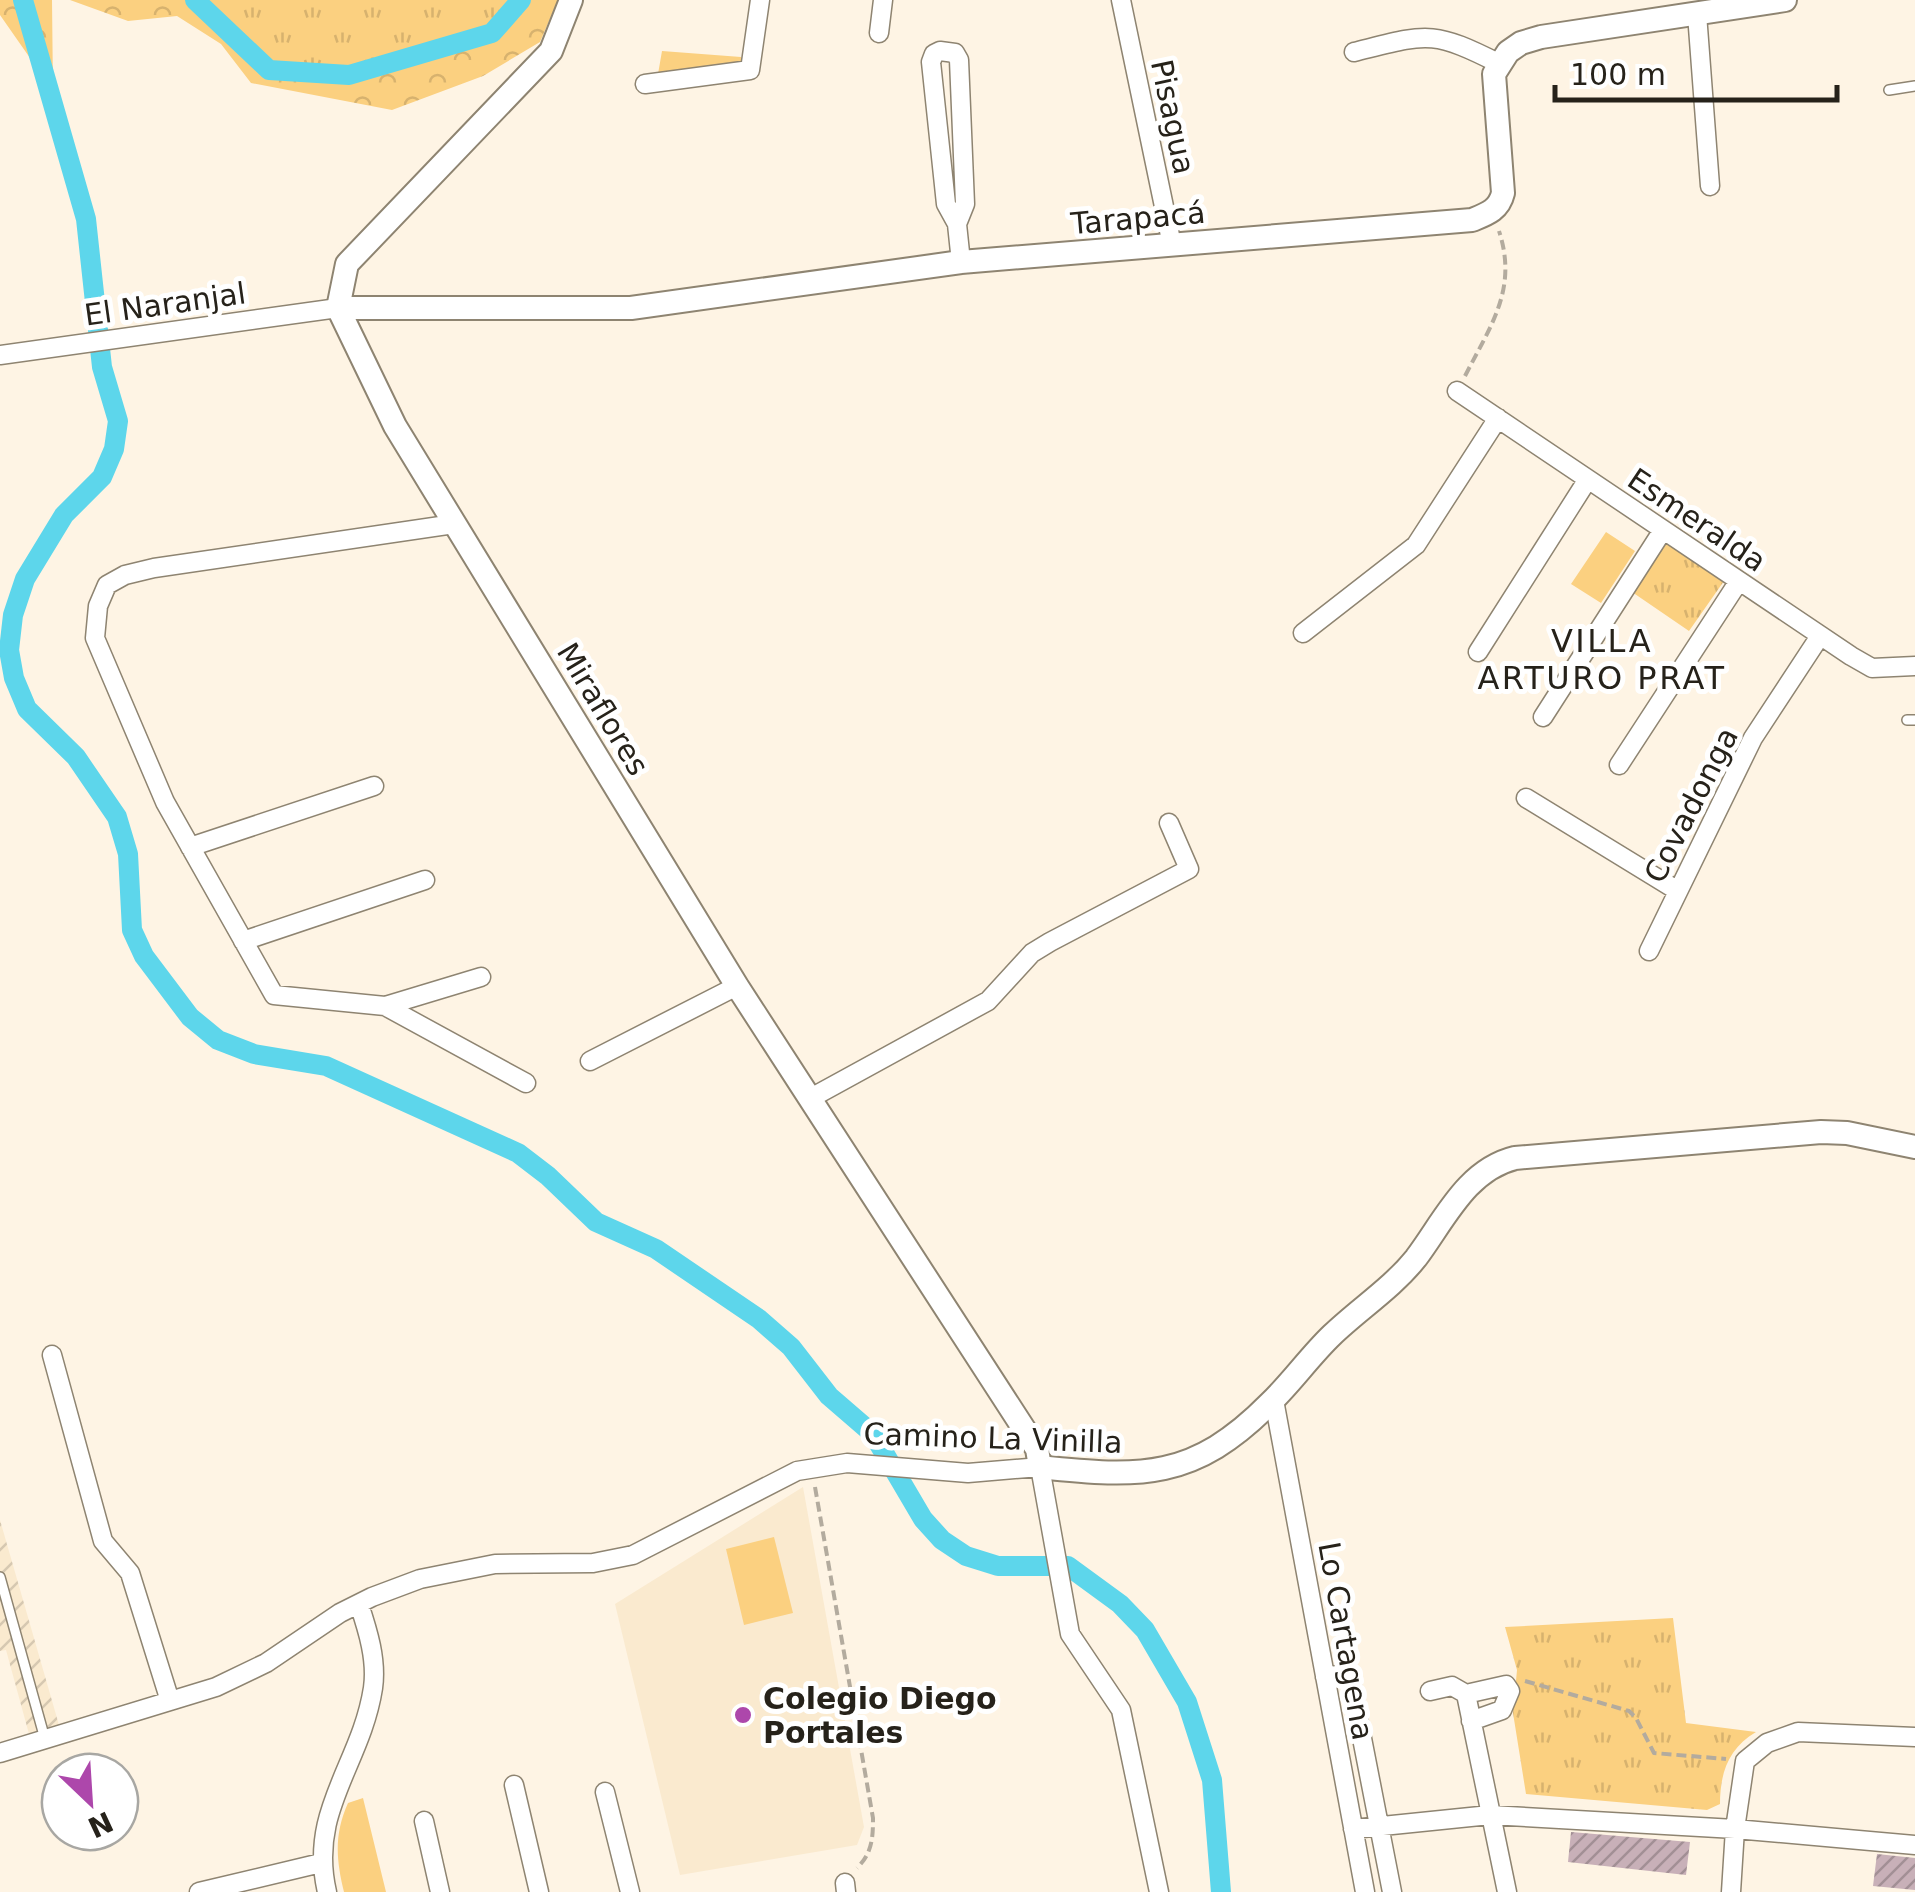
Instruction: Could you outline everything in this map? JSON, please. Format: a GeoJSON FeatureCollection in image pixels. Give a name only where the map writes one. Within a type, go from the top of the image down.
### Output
{"type":"FeatureCollection","features":[{"type":"Feature","properties":{"kind":"street"},"geometry":{"type":"LineString","coordinates":[[338,308],[347,264],[551,51],[572,0]]}},
{"type":"Feature","properties":{"kind":"street"},"geometry":{"type":"LineString","coordinates":[[645,84],[750,70],[760,0]]}},
{"type":"Feature","properties":{"kind":"street"},"geometry":{"type":"LineString","coordinates":[[879,33],[882,0]]}},
{"type":"Feature","properties":{"kind":"street","name":"Pisagua"},"geometry":{"type":"LineString","coordinates":[[1120,0],[1172,246]]}},
{"type":"Feature","properties":{"kind":"street"},"geometry":{"type":"LineString","coordinates":[[1489,213],[1500,204],[1503,193],[1494,74],[1521,43],[1786,0]]}},
{"type":"Feature","properties":{"kind":"street"},"geometry":{"type":"LineString","coordinates":[[1697,14],[1710,186]]}},
{"type":"Feature","properties":{"kind":"street"},"geometry":{"type":"LineString","coordinates":[[1354,52],[1424,36],[1460,44],[1500,64]]}},
{"type":"Feature","properties":{"kind":"street"},"geometry":{"type":"LineString","coordinates":[[957,224],[965,204],[959,60],[950,50],[940,50],[932,62],[946,204],[957,224],[961,262]]}},
{"type":"Feature","properties":{"kind":"street","name":"Tarapacá"},"geometry":{"type":"LineString","coordinates":[[338,308],[631,308],[961,262],[1472,220],[1489,213]]}},
{"type":"Feature","properties":{"kind":"street","name":"El Naranjal"},"geometry":{"type":"LineString","coordinates":[[0,355],[338,308]]}},
{"type":"Feature","properties":{"kind":"street","name":"Miraflores"},"geometry":{"type":"LineString","coordinates":[[338,308],[395,426],[454,524],[737,986],[1037,1449],[1040,1466]]}},
{"type":"Feature","properties":{"kind":"street","name":"Esmeralda"},"geometry":{"type":"LineString","coordinates":[[1458,391],[1872,668],[1915,666]]}},
{"type":"Feature","properties":{"kind":"street"},"geometry":{"type":"LineString","coordinates":[[1303,633],[1416,545],[1498,418]]}},
{"type":"Feature","properties":{"kind":"street"},"geometry":{"type":"LineString","coordinates":[[1478,652],[1588,479]]}},
{"type":"Feature","properties":{"kind":"street"},"geometry":{"type":"LineString","coordinates":[[454,524],[126,575],[107,584],[98,606],[94,638],[165,802],[274,996],[385,1006],[481,977]]}},
{"type":"Feature","properties":{"kind":"street"},"geometry":{"type":"LineString","coordinates":[[1543,717],[1663,530]]}},
{"type":"Feature","properties":{"kind":"street"},"geometry":{"type":"LineString","coordinates":[[1619,765],[1739,582]]}},
{"type":"Feature","properties":{"kind":"street","name":"Covadonga"},"geometry":{"type":"LineString","coordinates":[[1649,951],[1753,738],[1820,636]]}},
{"type":"Feature","properties":{"kind":"street"},"geometry":{"type":"LineString","coordinates":[[190,847],[374,786]]}},
{"type":"Feature","properties":{"kind":"street"},"geometry":{"type":"LineString","coordinates":[[1526,798],[1678,891]]}},
{"type":"Feature","properties":{"kind":"street"},"geometry":{"type":"LineString","coordinates":[[809,1099],[988,1001],[1032,953],[1050,942],[1189,869],[1168,823]]}},
{"type":"Feature","properties":{"kind":"street"},"geometry":{"type":"LineString","coordinates":[[243,941],[425,880]]}},
{"type":"Feature","properties":{"kind":"street"},"geometry":{"type":"LineString","coordinates":[[590,1061],[737,986]]}},
{"type":"Feature","properties":{"kind":"street"},"geometry":{"type":"LineString","coordinates":[[385,1006],[526,1084]]}},
{"type":"Feature","properties":{"kind":"street","name":"Camino La Vinilla"},"geometry":{"type":"LineString","coordinates":[[0,1753],[243,1676],[359,1604],[420,1579],[495,1564],[612,1562],[633,1555],[776,1481],[812,1468],[876,1463],[968,1473],[1040,1466],[1130,1475],[1168,1468],[1223,1442],[1274,1400],[1331,1336],[1404,1272],[1470,1184],[1494,1164],[1515,1158],[1821,1132],[1915,1146]]}},
{"type":"Feature","properties":{"kind":"street"},"geometry":{"type":"LineString","coordinates":[[52,1355],[103,1541],[130,1573],[170,1701]]}},
{"type":"Feature","properties":{"kind":"street","name":"Lo Cartagena"},"geometry":{"type":"LineString","coordinates":[[1274,1400],[1365,1892]]}},
{"type":"Feature","properties":{"kind":"street"},"geometry":{"type":"LineString","coordinates":[[1040,1466],[1070,1634],[1121,1710],[1159,1892]]}},
{"type":"Feature","properties":{"kind":"street"},"geometry":{"type":"LineString","coordinates":[[327,1892],[321,1862],[324,1826],[354,1753],[373,1687],[369,1635],[359,1604]]}},
{"type":"Feature","properties":{"kind":"street"},"geometry":{"type":"LineString","coordinates":[[1325,1677],[1349,1677],[1392,1892]]}},
{"type":"Feature","properties":{"kind":"street"},"geometry":{"type":"LineString","coordinates":[[1430,1691],[1452,1686],[1466,1694],[1502,1684],[1510,1690],[1505,1708],[1471,1721]]}},
{"type":"Feature","properties":{"kind":"street"},"geometry":{"type":"LineString","coordinates":[[1466,1694],[1507,1892]]}},
{"type":"Feature","properties":{"kind":"street"},"geometry":{"type":"LineString","coordinates":[[1731,1892],[1745,1761],[1768,1744],[1798,1732],[1915,1737]]}},
{"type":"Feature","properties":{"kind":"street"},"geometry":{"type":"LineString","coordinates":[[514,1785],[539,1892]]}},
{"type":"Feature","properties":{"kind":"street"},"geometry":{"type":"LineString","coordinates":[[605,1792],[630,1892]]}},
{"type":"Feature","properties":{"kind":"street"},"geometry":{"type":"LineString","coordinates":[[1353,1828],[1490,1815],[1736,1829],[1915,1845]]}},
{"type":"Feature","properties":{"kind":"street"},"geometry":{"type":"LineString","coordinates":[[424,1821],[440,1892]]}},
{"type":"Feature","properties":{"kind":"street"},"geometry":{"type":"LineString","coordinates":[[200,1892],[321,1862]]}},
{"type":"Feature","properties":{"kind":"lane"},"geometry":{"type":"LineString","coordinates":[[1888,90],[1915,86]]}},
{"type":"Feature","properties":{"kind":"lane"},"geometry":{"type":"LineString","coordinates":[[0,1576],[46,1739]]}},
{"type":"Feature","properties":{"kind":"path"},"geometry":{"type":"LineString","coordinates":[[1458,391],[1502,302],[1506,252],[1489,213]]}},
{"type":"Feature","properties":{"kind":"path"},"geometry":{"type":"LineString","coordinates":[[812,1468],[872,1818],[868,1858],[846,1888]]}},
{"type":"Feature","properties":{"kind":"path"},"geometry":{"type":"LineString","coordinates":[[1502,1684],[1512,1678],[1629,1711],[1654,1753],[1745,1761]]}},
{"type":"Feature","properties":{"kind":"shaded area","name":"Colegio Diego Portales"},"geometry":{"type":"Polygon","coordinates":[[[803,1487],[864,1827],[857,1845],[680,1875],[615,1604],[803,1487]]]}},
{"type":"Feature","properties":{"kind":"shaded area"},"geometry":{"type":"Polygon","coordinates":[[[0,1520],[59,1725],[29,1734],[6,1650],[0,1651],[0,1520]]]}},
{"type":"Feature","properties":{"kind":"green space"},"geometry":{"type":"Polygon","coordinates":[[[0,0],[52,0],[53,91],[0,15],[0,0]]]}},
{"type":"Feature","properties":{"kind":"green space"},"geometry":{"type":"Polygon","coordinates":[[[70,0],[558,0],[540,42],[483,76],[392,110],[251,83],[221,44],[177,16],[128,21],[70,0]]]}},
{"type":"Feature","properties":{"kind":"green space"},"geometry":{"type":"Polygon","coordinates":[[[195,0],[521,0],[492,33],[349,75],[269,70],[195,0]]]}},
{"type":"Feature","properties":{"kind":"green space"},"geometry":{"type":"Polygon","coordinates":[[[662,51],[741,57],[741,65],[658,74],[662,51]]]}},
{"type":"Feature","properties":{"kind":"green space"},"geometry":{"type":"Polygon","coordinates":[[[1606,532],[1635,551],[1601,603],[1571,584],[1606,532]]]}},
{"type":"Feature","properties":{"kind":"green space"},"geometry":{"type":"Polygon","coordinates":[[[1664,541],[1724,581],[1689,631],[1632,592],[1664,541]]]}},
{"type":"Feature","properties":{"kind":"green space"},"geometry":{"type":"Polygon","coordinates":[[[774,1537],[793,1613],[744,1625],[726,1549],[774,1537]]]}},
{"type":"Feature","properties":{"kind":"green space"},"geometry":{"type":"Polygon","coordinates":[[[1673,1618],[1686,1723],[1756,1732],[1739,1745],[1728,1762],[1720,1804],[1707,1810],[1526,1794],[1513,1713],[1517,1670],[1505,1627],[1673,1618]]]}},
{"type":"Feature","properties":{"kind":"green space"},"geometry":{"type":"Polygon","coordinates":[[[363,1798],[386,1892],[344,1892],[338,1858],[340,1825],[348,1803],[363,1798]]]}},
{"type":"Feature","properties":{"kind":"building"},"geometry":{"type":"Polygon","coordinates":[[[1571,1832],[1690,1842],[1686,1875],[1568,1862],[1571,1832]]]}},
{"type":"Feature","properties":{"kind":"building"},"geometry":{"type":"Polygon","coordinates":[[[1877,1854],[1915,1858],[1915,1890],[1873,1886],[1877,1854]]]}},
{"type":"Feature","properties":{"kind":"waterway"},"geometry":{"type":"LineString","coordinates":[[23,0],[86,219],[102,367],[118,421],[114,449],[102,477],[64,515],[25,579],[13,615],[9,650],[14,678],[27,709],[76,757],[117,817],[128,854],[132,930],[144,956],[190,1017],[218,1040],[254,1054],[326,1066],[518,1153],[596,1222],[656,1249],[759,1319],[791,1347],[829,1396],[873,1434],[923,1519],[942,1540],[966,1556],[998,1566],[1068,1566],[1120,1604],[1145,1630],[1187,1702],[1212,1780],[1221,1892]]}},
{"type":"Feature","properties":{"kind":"waterway"},"geometry":{"type":"LineString","coordinates":[[195,0],[269,70],[349,75],[492,33],[521,0]]}},
{"type":"Feature","properties":{"kind":"place","name":"Colegio Diego Portales"},"geometry":{"type":"Point","coordinates":[743,1715]}},
{"type":"Feature","properties":{"kind":"district","name":"VILLA ARTURO PRAT"},"geometry":{"type":"Point","coordinates":[1602,660]}}]}
